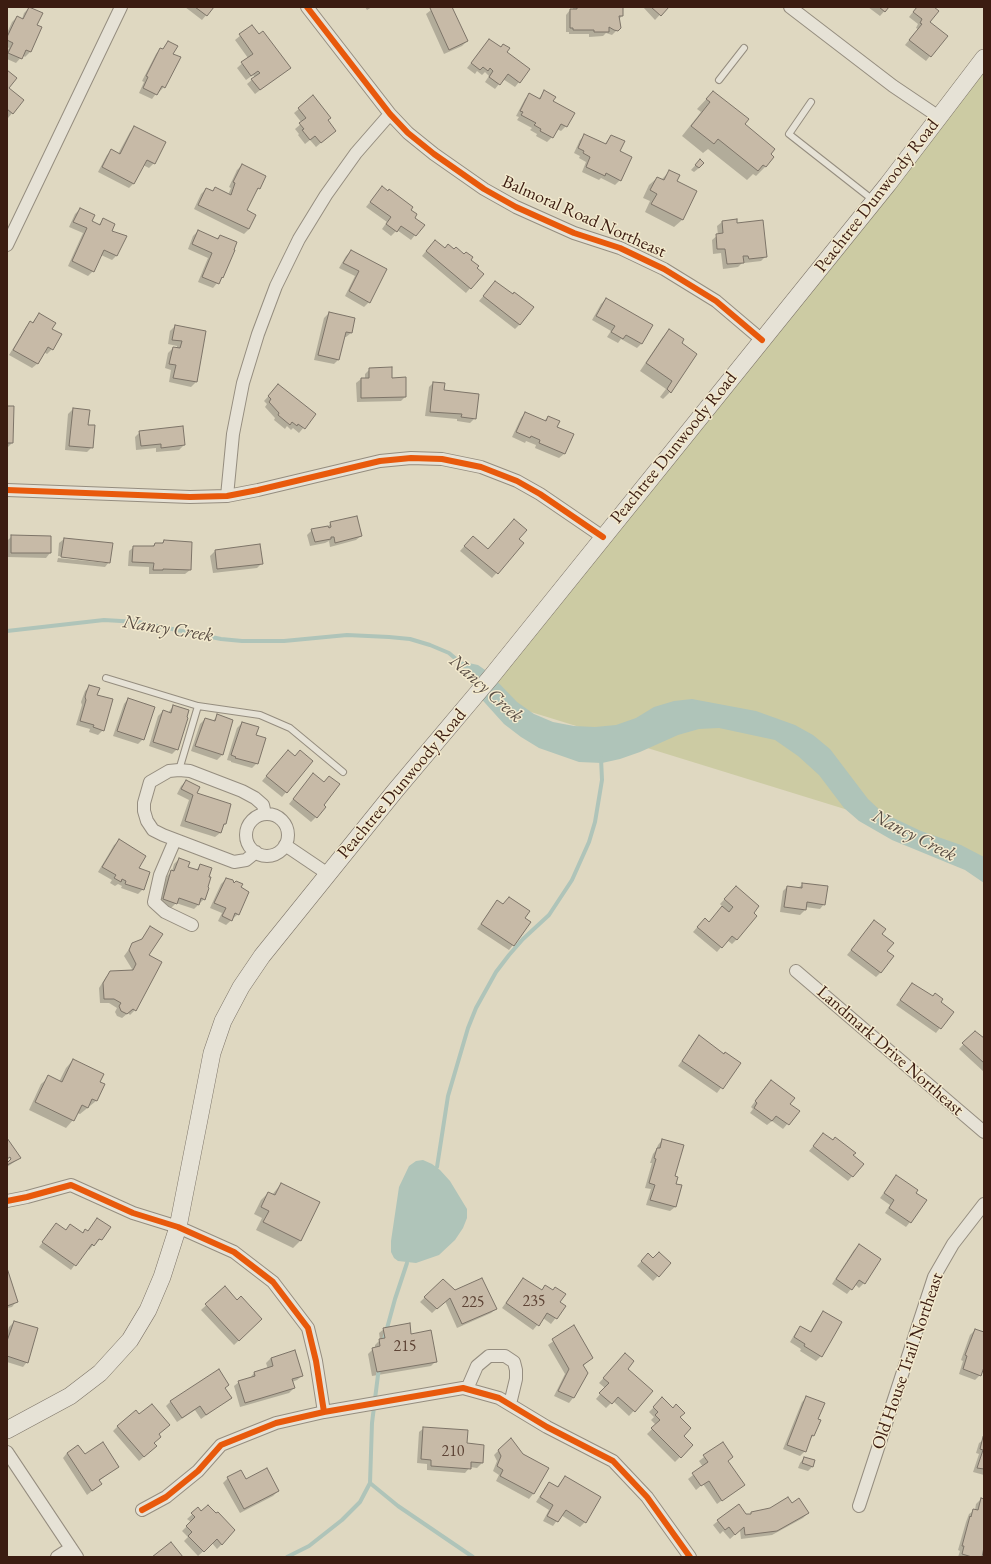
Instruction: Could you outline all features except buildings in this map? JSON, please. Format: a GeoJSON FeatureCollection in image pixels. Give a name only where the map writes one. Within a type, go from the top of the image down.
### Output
{"type":"FeatureCollection","features":[{"type":"Feature","properties":{"kind":"main road","name":"Peachtree Dunwoody Road"},"geometry":{"type":"LineString","coordinates":[[7,1430],[70,1396],[100,1373],[130,1340],[148,1310],[162,1277],[178,1227],[212,1053],[223,1021],[241,987],[262,956],[395,791],[491,677],[874,201],[984,58]]}},
{"type":"Feature","properties":{"kind":"street"},"geometry":{"type":"LineString","coordinates":[[7,245],[121,7]]}},
{"type":"Feature","properties":{"kind":"street","name":"Balmoral Road Northeast"},"geometry":{"type":"LineString","coordinates":[[306,7],[390,114],[408,133],[434,154],[484,189],[516,207],[574,233],[620,248],[664,269],[716,301],[762,340]]}},
{"type":"Feature","properties":{"kind":"street"},"geometry":{"type":"LineString","coordinates":[[790,7],[886,81],[939,117]]}},
{"type":"Feature","properties":{"kind":"street"},"geometry":{"type":"LineString","coordinates":[[227,496],[233,434],[243,383],[258,334],[276,286],[299,239],[326,195],[356,153],[390,114]]}},
{"type":"Feature","properties":{"kind":"street"},"geometry":{"type":"LineString","coordinates":[[7,490],[190,497],[227,496],[380,461],[411,458],[442,459],[481,467],[517,481],[540,494],[603,537]]}},
{"type":"Feature","properties":{"kind":"street"},"geometry":{"type":"LineString","coordinates":[[256,852],[246,860],[234,862],[175,840],[153,830],[147,821],[144,807],[150,782],[169,771],[179,770],[190,772],[242,791],[255,798],[263,805],[265,814]]}},
{"type":"Feature","properties":{"kind":"street"},"geometry":{"type":"LineString","coordinates":[[265,814],[274,815],[281,819],[287,827],[288,835],[285,845],[279,852],[272,855],[256,852],[248,843],[246,834],[253,819],[265,814]]}},
{"type":"Feature","properties":{"kind":"street"},"geometry":{"type":"LineString","coordinates":[[175,840],[160,875],[154,902],[165,912],[192,926]]}},
{"type":"Feature","properties":{"kind":"street"},"geometry":{"type":"LineString","coordinates":[[285,845],[328,874]]}},
{"type":"Feature","properties":{"kind":"street","name":"Landmark Drive Northeast"},"geometry":{"type":"LineString","coordinates":[[796,971],[984,1132]]}},
{"type":"Feature","properties":{"kind":"street"},"geometry":{"type":"LineString","coordinates":[[7,1201],[34,1196],[71,1185],[134,1213],[178,1227],[234,1252],[273,1282],[308,1328],[316,1361],[324,1412]]}},
{"type":"Feature","properties":{"kind":"street","name":"Old House Trail Northeast"},"geometry":{"type":"LineString","coordinates":[[860,1506],[934,1277],[953,1244],[984,1204]]}},
{"type":"Feature","properties":{"kind":"street"},"geometry":{"type":"LineString","coordinates":[[467,1389],[477,1366],[489,1356],[505,1356],[514,1362],[516,1370],[516,1379],[510,1404]]}},
{"type":"Feature","properties":{"kind":"street"},"geometry":{"type":"LineString","coordinates":[[142,1510],[166,1497],[198,1471],[221,1445],[276,1423],[324,1412],[463,1388],[499,1398],[547,1427],[613,1461],[647,1497],[690,1557]]}},
{"type":"Feature","properties":{"kind":"street"},"geometry":{"type":"LineString","coordinates":[[7,1452],[74,1552],[57,1557]]}},
{"type":"Feature","properties":{"kind":"lane"},"geometry":{"type":"LineString","coordinates":[[719,80],[744,48]]}},
{"type":"Feature","properties":{"kind":"lane"},"geometry":{"type":"LineString","coordinates":[[811,102],[789,134],[874,201]]}},
{"type":"Feature","properties":{"kind":"lane"},"geometry":{"type":"LineString","coordinates":[[106,678],[198,706],[260,716],[290,728],[343,772]]}},
{"type":"Feature","properties":{"kind":"lane"},"geometry":{"type":"LineString","coordinates":[[179,770],[198,706]]}},
{"type":"Feature","properties":{"kind":"green space"},"geometry":{"type":"Polygon","coordinates":[[[984,48],[984,877],[877,819],[476,695],[806,280],[956,80],[984,48]]]}},
{"type":"Feature","properties":{"kind":"water"},"geometry":{"type":"Polygon","coordinates":[[[459,661],[478,665],[488,672],[517,702],[534,714],[553,722],[574,726],[595,727],[616,725],[636,718],[654,707],[674,701],[692,699],[756,711],[795,725],[813,735],[830,749],[868,799],[883,813],[921,831],[961,845],[984,857],[984,883],[965,870],[892,840],[859,821],[844,808],[819,775],[798,756],[775,740],[719,728],[699,729],[678,735],[620,759],[602,763],[579,762],[539,748],[504,724],[476,693],[459,661]]]}},
{"type":"Feature","properties":{"kind":"water"},"geometry":{"type":"Polygon","coordinates":[[[423,1160],[440,1170],[450,1181],[467,1209],[467,1218],[463,1228],[455,1240],[439,1255],[416,1263],[398,1261],[394,1258],[391,1252],[391,1241],[399,1187],[409,1166],[416,1161],[423,1160]]]}},
{"type":"Feature","properties":{"kind":"waterway","name":"Nancy Creek"},"geometry":{"type":"LineString","coordinates":[[7,631],[104,620],[138,622],[221,639],[242,641],[284,641],[347,635],[389,637],[410,639],[430,645],[449,653],[463,665]]}},
{"type":"Feature","properties":{"kind":"waterway"},"geometry":{"type":"LineString","coordinates":[[437,1167],[448,1096],[468,1028],[476,1008],[496,972],[523,939],[549,915],[572,880],[589,842],[595,822],[602,780],[601,758]]}},
{"type":"Feature","properties":{"kind":"waterway"},"geometry":{"type":"LineString","coordinates":[[383,1343],[407,1263]]}},
{"type":"Feature","properties":{"kind":"waterway"},"geometry":{"type":"LineString","coordinates":[[287,1557],[309,1546],[342,1520],[360,1502],[370,1483],[372,1423],[379,1367]]}},
{"type":"Feature","properties":{"kind":"waterway"},"geometry":{"type":"LineString","coordinates":[[370,1483],[398,1506],[473,1557]]}},
{"type":"Feature","properties":{"kind":"cycle path"},"geometry":{"type":"LineString","coordinates":[[307,7],[390,114],[408,133],[434,154],[484,189],[516,207],[574,233],[620,248],[664,269],[716,301],[762,340]]}},
{"type":"Feature","properties":{"kind":"cycle path"},"geometry":{"type":"LineString","coordinates":[[7,490],[190,497],[227,496],[380,461],[411,458],[442,459],[481,467],[517,481],[540,494],[603,537]]}},
{"type":"Feature","properties":{"kind":"cycle path"},"geometry":{"type":"LineString","coordinates":[[7,1201],[71,1185],[133,1213],[178,1227],[234,1252],[273,1282],[308,1328],[316,1361],[324,1412]]}},
{"type":"Feature","properties":{"kind":"cycle path"},"geometry":{"type":"LineString","coordinates":[[142,1510],[166,1497],[198,1471],[221,1445],[276,1423],[324,1412],[463,1388],[499,1398],[547,1427],[613,1461],[647,1497],[690,1557]]}}]}
